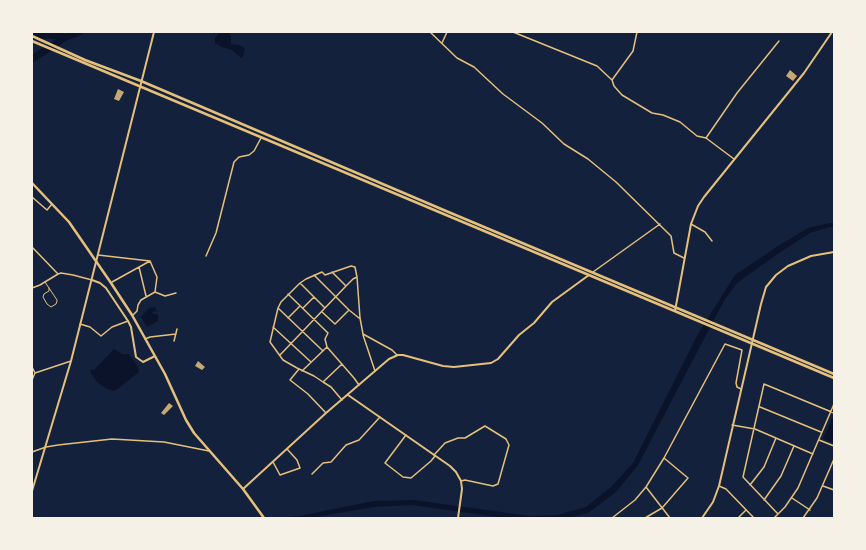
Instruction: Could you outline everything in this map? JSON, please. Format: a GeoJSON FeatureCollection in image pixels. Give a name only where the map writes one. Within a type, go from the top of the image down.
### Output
{"type":"FeatureCollection","features":[{"type":"Feature","properties":{"kind":"main road"},"geometry":{"type":"LineString","coordinates":[[32,36],[140,86],[261,138],[696,318],[752,344],[834,378]]}},
{"type":"Feature","properties":{"kind":"main road"},"geometry":{"type":"LineString","coordinates":[[32,41],[141,82],[592,272],[676,310]]}},
{"type":"Feature","properties":{"kind":"main road"},"geometry":{"type":"LineString","coordinates":[[32,183],[69,222],[132,315],[170,383],[190,426],[209,451],[243,489],[264,518]]}},
{"type":"Feature","properties":{"kind":"main road"},"geometry":{"type":"LineString","coordinates":[[721,329],[753,340],[834,374]]}},
{"type":"Feature","properties":{"kind":"street"},"geometry":{"type":"LineString","coordinates":[[32,490],[71,361],[154,32]]}},
{"type":"Feature","properties":{"kind":"street"},"geometry":{"type":"LineString","coordinates":[[430,32],[457,58],[474,67],[503,94],[542,123],[564,144],[588,159],[616,182],[671,236],[674,253],[684,258]]}},
{"type":"Feature","properties":{"kind":"street"},"geometry":{"type":"LineString","coordinates":[[442,43],[447,32]]}},
{"type":"Feature","properties":{"kind":"street"},"geometry":{"type":"LineString","coordinates":[[513,32],[597,66],[612,80],[614,86],[622,95],[652,113],[680,122],[697,136],[706,138],[735,159]]}},
{"type":"Feature","properties":{"kind":"street"},"geometry":{"type":"LineString","coordinates":[[612,80],[633,51],[637,32]]}},
{"type":"Feature","properties":{"kind":"street"},"geometry":{"type":"LineString","coordinates":[[676,310],[684,258],[691,224],[695,213],[704,197],[804,73],[832,32]]}},
{"type":"Feature","properties":{"kind":"street"},"geometry":{"type":"LineString","coordinates":[[706,138],[737,93],[779,41]]}},
{"type":"Feature","properties":{"kind":"street"},"geometry":{"type":"LineString","coordinates":[[206,256],[216,233],[234,162],[239,157],[249,155],[254,151],[261,138]]}},
{"type":"Feature","properties":{"kind":"street"},"geometry":{"type":"LineString","coordinates":[[32,197],[47,210],[52,204]]}},
{"type":"Feature","properties":{"kind":"street"},"geometry":{"type":"LineString","coordinates":[[243,489],[326,413],[389,359],[398,355],[408,356],[447,367],[491,363],[498,359],[519,335],[534,323],[552,302],[660,224]]}},
{"type":"Feature","properties":{"kind":"street"},"geometry":{"type":"LineString","coordinates":[[691,224],[705,232],[712,241]]}},
{"type":"Feature","properties":{"kind":"street"},"geometry":{"type":"LineString","coordinates":[[32,247],[58,274]]}},
{"type":"Feature","properties":{"kind":"street"},"geometry":{"type":"LineString","coordinates":[[702,518],[713,502],[719,486],[732,424],[766,287],[776,275],[788,266],[820,254],[834,252]]}},
{"type":"Feature","properties":{"kind":"street"},"geometry":{"type":"LineString","coordinates":[[98,255],[150,262]]}},
{"type":"Feature","properties":{"kind":"street"},"geometry":{"type":"LineString","coordinates":[[111,283],[138,267],[150,262]]}},
{"type":"Feature","properties":{"kind":"street"},"geometry":{"type":"LineString","coordinates":[[150,262],[156,273],[157,281],[155,292]]}},
{"type":"Feature","properties":{"kind":"street"},"geometry":{"type":"LineString","coordinates":[[342,400],[331,387],[283,360],[270,342],[278,308],[281,302],[300,283],[322,272],[325,275],[351,266],[355,267],[362,334],[376,371]]}},
{"type":"Feature","properties":{"kind":"street"},"geometry":{"type":"LineString","coordinates":[[138,267],[146,296]]}},
{"type":"Feature","properties":{"kind":"street"},"geometry":{"type":"LineString","coordinates":[[332,272],[346,286]]}},
{"type":"Feature","properties":{"kind":"street"},"geometry":{"type":"LineString","coordinates":[[32,288],[58,274],[66,273],[100,283],[106,288],[131,327],[136,357],[143,362],[155,356]]}},
{"type":"Feature","properties":{"kind":"street"},"geometry":{"type":"LineString","coordinates":[[314,275],[356,317],[360,318]]}},
{"type":"Feature","properties":{"kind":"street"},"geometry":{"type":"LineString","coordinates":[[279,355],[353,279],[357,277]]}},
{"type":"Feature","properties":{"kind":"street"},"geometry":{"type":"LineString","coordinates":[[300,283],[326,308]]}},
{"type":"Feature","properties":{"kind":"street"},"geometry":{"type":"LineString","coordinates":[[132,315],[137,311],[139,302],[146,296],[155,292],[165,296],[176,292]]}},
{"type":"Feature","properties":{"kind":"street"},"geometry":{"type":"LineString","coordinates":[[288,294],[328,333],[325,340],[327,347],[359,385]]}},
{"type":"Feature","properties":{"kind":"street"},"geometry":{"type":"LineString","coordinates":[[303,308],[314,297]]}},
{"type":"Feature","properties":{"kind":"street"},"geometry":{"type":"LineString","coordinates":[[288,318],[300,306]]}},
{"type":"Feature","properties":{"kind":"street"},"geometry":{"type":"LineString","coordinates":[[278,308],[323,351]]}},
{"type":"Feature","properties":{"kind":"street"},"geometry":{"type":"LineString","coordinates":[[322,312],[335,324],[349,310]]}},
{"type":"Feature","properties":{"kind":"street"},"geometry":{"type":"LineString","coordinates":[[80,324],[90,327],[101,336],[112,326],[128,321]]}},
{"type":"Feature","properties":{"kind":"street"},"geometry":{"type":"LineString","coordinates":[[273,327],[311,362]]}},
{"type":"Feature","properties":{"kind":"street"},"geometry":{"type":"LineString","coordinates":[[174,341],[177,329]]}},
{"type":"Feature","properties":{"kind":"street"},"geometry":{"type":"LineString","coordinates":[[145,339],[176,334]]}},
{"type":"Feature","properties":{"kind":"street"},"geometry":{"type":"LineString","coordinates":[[362,334],[392,350],[398,355]]}},
{"type":"Feature","properties":{"kind":"street"},"geometry":{"type":"LineString","coordinates":[[612,518],[635,500],[646,487],[664,458],[725,344],[742,350],[736,383],[737,387],[741,389]]}},
{"type":"Feature","properties":{"kind":"street"},"geometry":{"type":"LineString","coordinates":[[302,371],[327,347]]}},
{"type":"Feature","properties":{"kind":"street"},"geometry":{"type":"LineString","coordinates":[[32,380],[35,374],[71,361]]}},
{"type":"Feature","properties":{"kind":"street"},"geometry":{"type":"LineString","coordinates":[[323,382],[342,364]]}},
{"type":"Feature","properties":{"kind":"street"},"geometry":{"type":"LineString","coordinates":[[32,367],[35,374]]}},
{"type":"Feature","properties":{"kind":"street"},"geometry":{"type":"LineString","coordinates":[[299,369],[290,380],[308,394],[326,413]]}},
{"type":"Feature","properties":{"kind":"street"},"geometry":{"type":"LineString","coordinates":[[778,514],[742,477],[760,407],[764,384],[834,413]]}},
{"type":"Feature","properties":{"kind":"street"},"geometry":{"type":"LineString","coordinates":[[348,395],[453,468],[461,481],[462,495],[458,518]]}},
{"type":"Feature","properties":{"kind":"street"},"geometry":{"type":"LineString","coordinates":[[774,518],[792,498],[804,476],[834,404]]}},
{"type":"Feature","properties":{"kind":"street"},"geometry":{"type":"LineString","coordinates":[[760,407],[822,432]]}},
{"type":"Feature","properties":{"kind":"street"},"geometry":{"type":"LineString","coordinates":[[312,474],[323,463],[331,462],[346,445],[359,440],[380,417]]}},
{"type":"Feature","properties":{"kind":"street"},"geometry":{"type":"LineString","coordinates":[[732,424],[754,429],[812,454]]}},
{"type":"Feature","properties":{"kind":"street"},"geometry":{"type":"LineString","coordinates":[[406,435],[384,463],[403,477],[411,478],[432,461],[434,455],[445,443],[458,438],[465,438],[485,426],[506,439],[509,445],[498,484],[493,486],[465,480],[461,481]]}},
{"type":"Feature","properties":{"kind":"street"},"geometry":{"type":"LineString","coordinates":[[750,485],[764,467],[776,438]]}},
{"type":"Feature","properties":{"kind":"street"},"geometry":{"type":"LineString","coordinates":[[32,452],[46,447],[89,441],[119,439],[164,442],[209,451]]}},
{"type":"Feature","properties":{"kind":"street"},"geometry":{"type":"LineString","coordinates":[[819,440],[834,446]]}},
{"type":"Feature","properties":{"kind":"street"},"geometry":{"type":"LineString","coordinates":[[764,500],[781,476],[794,446]]}},
{"type":"Feature","properties":{"kind":"street"},"geometry":{"type":"LineString","coordinates":[[273,462],[280,475],[300,468],[297,460],[287,449]]}},
{"type":"Feature","properties":{"kind":"street"},"geometry":{"type":"LineString","coordinates":[[645,518],[662,508],[688,478],[664,458]]}},
{"type":"Feature","properties":{"kind":"street"},"geometry":{"type":"LineString","coordinates":[[803,518],[810,510],[823,486],[834,459]]}},
{"type":"Feature","properties":{"kind":"street"},"geometry":{"type":"LineString","coordinates":[[719,486],[726,489],[754,518]]}},
{"type":"Feature","properties":{"kind":"street"},"geometry":{"type":"LineString","coordinates":[[823,486],[834,490]]}},
{"type":"Feature","properties":{"kind":"street"},"geometry":{"type":"LineString","coordinates":[[646,487],[670,518]]}},
{"type":"Feature","properties":{"kind":"street"},"geometry":{"type":"LineString","coordinates":[[792,498],[810,510]]}},
{"type":"Feature","properties":{"kind":"street"},"geometry":{"type":"LineString","coordinates":[[738,518],[746,510]]}},
{"type":"Feature","properties":{"kind":"lane"},"geometry":{"type":"LineString","coordinates":[[45,282],[49,288],[57,301],[55,305],[51,307],[47,304],[43,297],[49,288]]}},
{"type":"Feature","properties":{"kind":"water"},"geometry":{"type":"Polygon","coordinates":[[[220,32],[228,32],[231,36],[231,44],[239,45],[245,48],[243,57],[241,58],[232,50],[215,43],[215,38],[220,32]]]}},
{"type":"Feature","properties":{"kind":"water"},"geometry":{"type":"Polygon","coordinates":[[[834,223],[834,227],[829,227],[810,233],[737,283],[724,301],[638,465],[616,492],[588,513],[568,518],[504,518],[412,505],[374,507],[311,518],[273,518],[299,516],[374,501],[414,500],[530,516],[557,515],[586,507],[611,487],[633,463],[698,334],[735,275],[808,228],[834,223]]]}},
{"type":"Feature","properties":{"kind":"water"},"geometry":{"type":"Polygon","coordinates":[[[155,307],[157,311],[152,312],[153,314],[158,315],[158,321],[147,327],[141,317],[149,308],[155,307]]]}},
{"type":"Feature","properties":{"kind":"water"},"geometry":{"type":"Polygon","coordinates":[[[114,349],[122,354],[129,354],[138,367],[139,372],[114,391],[105,388],[97,382],[90,372],[91,369],[94,370],[114,349]]]}},
{"type":"Feature","properties":{"kind":"water"},"geometry":{"type":"Polygon","coordinates":[[[834,417],[834,443],[823,439],[832,418],[834,417]]]}},
{"type":"Feature","properties":{"kind":"building"},"geometry":{"type":"Polygon","coordinates":[[[790,70],[797,76],[793,81],[786,76],[790,70]]]}},
{"type":"Feature","properties":{"kind":"building"},"geometry":{"type":"Polygon","coordinates":[[[118,89],[124,92],[119,101],[114,99],[118,89]]]}},
{"type":"Feature","properties":{"kind":"building"},"geometry":{"type":"Polygon","coordinates":[[[198,361],[205,367],[202,370],[195,366],[198,361]]]}},
{"type":"Feature","properties":{"kind":"building"},"geometry":{"type":"Polygon","coordinates":[[[169,403],[173,406],[164,415],[161,413],[169,403]]]}},
{"type":"Feature","properties":{"kind":"waterway"},"geometry":{"type":"LineString","coordinates":[[32,59],[66,37],[80,32]]}},
{"type":"Feature","properties":{"kind":"waterway"},"geometry":{"type":"LineString","coordinates":[[32,36],[51,35],[66,37]]}}]}
